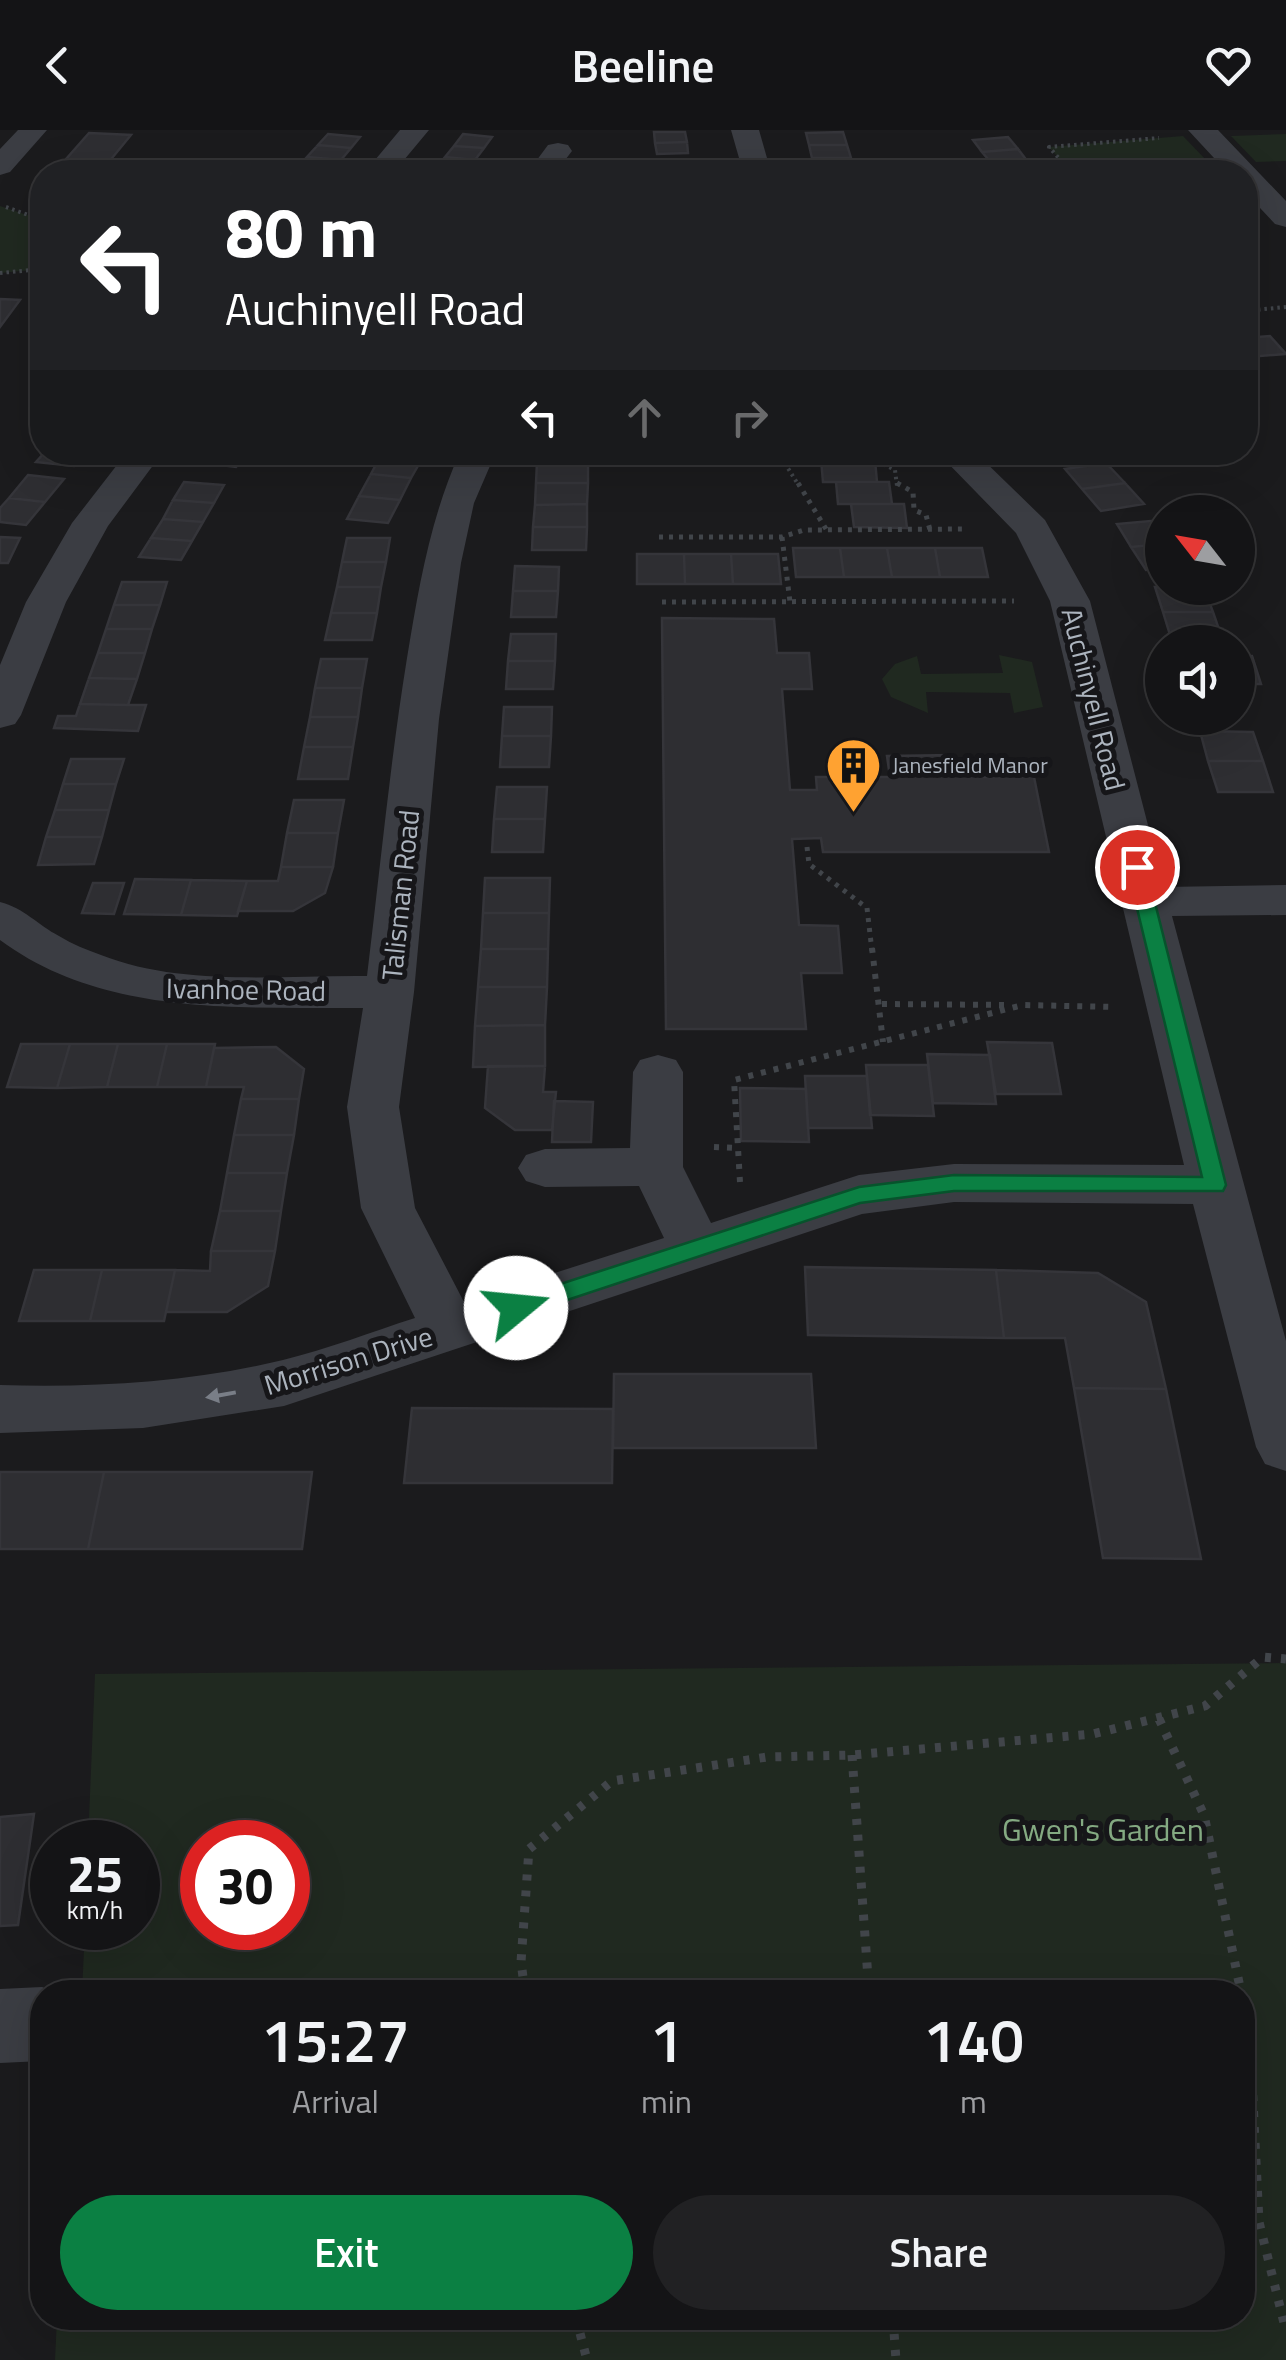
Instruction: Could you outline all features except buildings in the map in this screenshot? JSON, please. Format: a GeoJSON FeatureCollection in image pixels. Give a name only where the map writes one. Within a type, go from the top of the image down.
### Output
{"type":"FeatureCollection","features":[{"type":"Feature","properties":{"kind":"street"},"geometry":{"type":"LineString","coordinates":[[0,166],[34,130]]}},
{"type":"Feature","properties":{"kind":"street"},"geometry":{"type":"LineString","coordinates":[[396,160],[415,130]]}},
{"type":"Feature","properties":{"kind":"street"},"geometry":{"type":"LineString","coordinates":[[745,130],[754,160]]}},
{"type":"Feature","properties":{"kind":"street"},"geometry":{"type":"LineString","coordinates":[[1204,132],[1239,131]]}},
{"type":"Feature","properties":{"kind":"street"},"geometry":{"type":"LineString","coordinates":[[1204,132],[1236,160]]}},
{"type":"Feature","properties":{"kind":"street"},"geometry":{"type":"LineString","coordinates":[[1258,184],[1286,218]]}},
{"type":"Feature","properties":{"kind":"street"},"geometry":{"type":"LineString","coordinates":[[0,715],[55,586],[91,522],[136,465]]}},
{"type":"Feature","properties":{"kind":"street","name":"Talisman Road"},"geometry":{"type":"LineString","coordinates":[[448,1329],[388,1208],[373,1107],[390,992],[418,719],[442,563],[456,503],[472,465]]}},
{"type":"Feature","properties":{"kind":"street","name":"Auchinyell Road"},"geometry":{"type":"LineString","coordinates":[[967,465],[1032,528],[1070,601],[1215,1185],[1286,1447]]}},
{"type":"Feature","properties":{"kind":"street"},"geometry":{"type":"LineString","coordinates":[[1146,902],[1286,900]]}},
{"type":"Feature","properties":{"kind":"street","name":"Ivanhoe Road"},"geometry":{"type":"LineString","coordinates":[[0,916],[20,934],[87,968],[154,987],[390,992]]}},
{"type":"Feature","properties":{"kind":"street"},"geometry":{"type":"LineString","coordinates":[[658,1072],[656,1168],[720,1241]]}},
{"type":"Feature","properties":{"kind":"street"},"geometry":{"type":"LineString","coordinates":[[544,1168],[656,1168]]}},
{"type":"Feature","properties":{"kind":"street","name":"Morrison Drive"},"geometry":{"type":"LineString","coordinates":[[0,1409],[48,1412],[212,1397],[284,1383],[859,1195],[954,1183],[1215,1185]]}},
{"type":"Feature","properties":{"kind":"street"},"geometry":{"type":"LineString","coordinates":[[0,2026],[30,2025]]}},
{"type":"Feature","properties":{"kind":"path"},"geometry":{"type":"LineString","coordinates":[[1061,160],[1050,146],[1204,132]]}},
{"type":"Feature","properties":{"kind":"path"},"geometry":{"type":"LineString","coordinates":[[2,206],[30,216]]}},
{"type":"Feature","properties":{"kind":"path"},"geometry":{"type":"LineString","coordinates":[[0,273],[30,270]]}},
{"type":"Feature","properties":{"kind":"path"},"geometry":{"type":"LineString","coordinates":[[1258,310],[1286,308]]}},
{"type":"Feature","properties":{"kind":"path"},"geometry":{"type":"LineString","coordinates":[[786,465],[827,530]]}},
{"type":"Feature","properties":{"kind":"path"},"geometry":{"type":"LineString","coordinates":[[884,465],[895,470],[897,486],[912,492],[914,510],[926,515],[930,530]]}},
{"type":"Feature","properties":{"kind":"path"},"geometry":{"type":"LineString","coordinates":[[659,537],[782,538],[804,530],[1032,528]]}},
{"type":"Feature","properties":{"kind":"path"},"geometry":{"type":"LineString","coordinates":[[782,538],[790,602]]}},
{"type":"Feature","properties":{"kind":"path"},"geometry":{"type":"LineString","coordinates":[[662,602],[1070,601]]}},
{"type":"Feature","properties":{"kind":"path"},"geometry":{"type":"LineString","coordinates":[[808,847],[809,864],[867,908],[882,1004],[883,1042]]}},
{"type":"Feature","properties":{"kind":"path"},"geometry":{"type":"LineString","coordinates":[[882,1004],[1172,1008]]}},
{"type":"Feature","properties":{"kind":"path"},"geometry":{"type":"LineString","coordinates":[[720,1241],[734,1080],[1023,1005]]}},
{"type":"Feature","properties":{"kind":"path"},"geometry":{"type":"LineString","coordinates":[[523,1980],[520,1962],[529,1848],[612,1780],[766,1758],[852,1755],[1094,1734],[1205,1706],[1264,1657],[1286,1659]]}},
{"type":"Feature","properties":{"kind":"path"},"geometry":{"type":"LineString","coordinates":[[1159,1719],[1204,1814],[1239,1980]]}},
{"type":"Feature","properties":{"kind":"path"},"geometry":{"type":"LineString","coordinates":[[852,1755],[868,1980]]}},
{"type":"Feature","properties":{"kind":"path"},"geometry":{"type":"LineString","coordinates":[[1255,2131],[1260,2222],[1286,2331]]}},
{"type":"Feature","properties":{"kind":"path"},"geometry":{"type":"LineString","coordinates":[[579,2330],[588,2360]]}},
{"type":"Feature","properties":{"kind":"path"},"geometry":{"type":"LineString","coordinates":[[894,2330],[896,2360]]}},
{"type":"Feature","properties":{"kind":"green space"},"geometry":{"type":"Polygon","coordinates":[[[1286,134],[1286,161],[1258,162],[1231,136],[1286,134]]]}},
{"type":"Feature","properties":{"kind":"green space"},"geometry":{"type":"Polygon","coordinates":[[[1183,136],[1206,160],[1060,160],[1049,147],[1183,136]]]}},
{"type":"Feature","properties":{"kind":"green space"},"geometry":{"type":"Polygon","coordinates":[[[0,206],[30,216],[30,270],[0,273],[0,206]]]}},
{"type":"Feature","properties":{"kind":"green space"},"geometry":{"type":"Polygon","coordinates":[[[999,655],[1032,662],[1043,707],[1014,713],[1010,693],[926,692],[928,713],[891,697],[882,679],[895,664],[917,656],[921,674],[1003,673],[999,655]]]}},
{"type":"Feature","properties":{"kind":"green space","name":"Gwen's Garden"},"geometry":{"type":"Polygon","coordinates":[[[1286,1663],[1286,2360],[55,2360],[56,2330],[1255,2330],[1255,1980],[83,1980],[84,1950],[160,1950],[160,1820],[89,1820],[95,1674],[1286,1663]]]}},
{"type":"Feature","properties":{"kind":"place","name":"Janesfield Manor"},"geometry":{"type":"Point","coordinates":[853,814]}},
{"type":"Feature","properties":{"kind":"route"},"geometry":{"type":"LineString","coordinates":[[516,1308],[859,1195],[954,1183],[1215,1185],[1137,867]]}}]}
